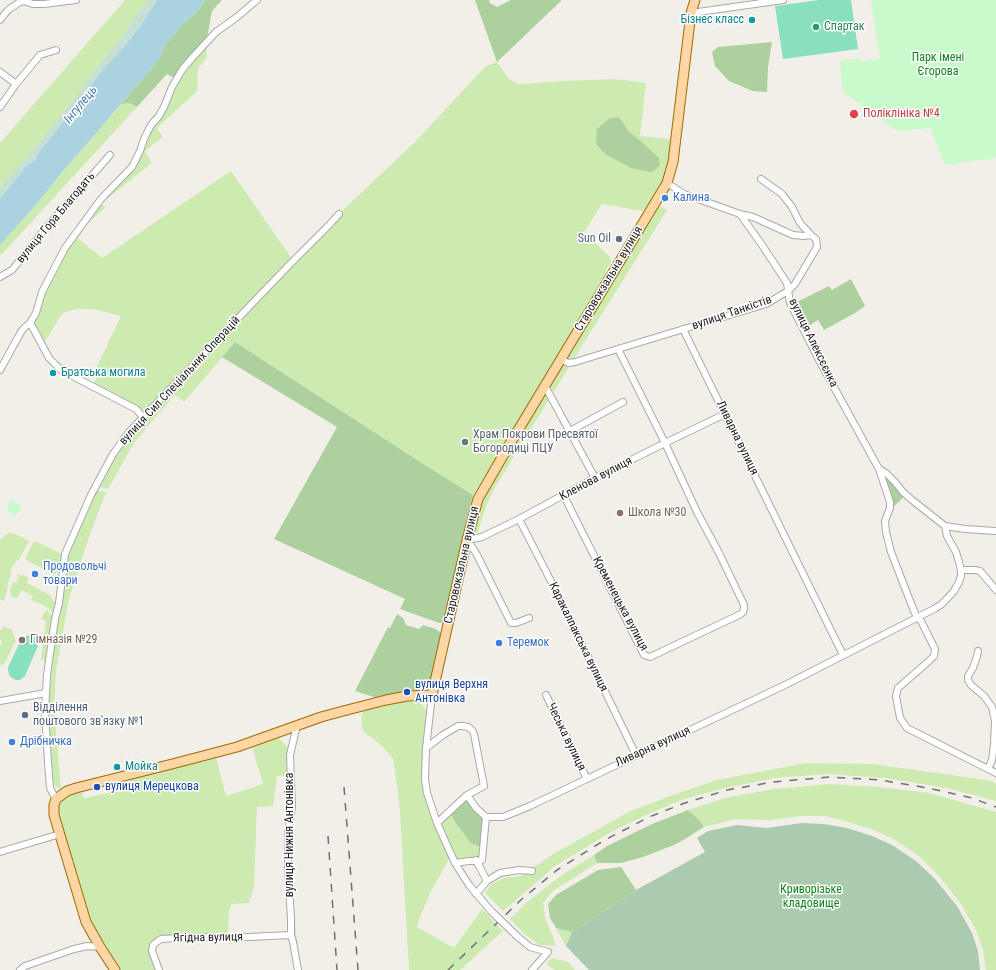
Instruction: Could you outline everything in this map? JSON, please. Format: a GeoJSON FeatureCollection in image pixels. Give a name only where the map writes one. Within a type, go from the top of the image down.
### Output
{"type":"FeatureCollection","features":[{"type":"Feature","properties":{"kind":"main road","name":"Старовокзальна вулиця"},"geometry":{"type":"LineString","coordinates":[[432,695],[466,540],[478,499],[667,183],[675,152],[691,13],[695,0]]}},
{"type":"Feature","properties":{"kind":"main road"},"geometry":{"type":"LineString","coordinates":[[56,799],[67,791],[76,788],[237,747],[334,713],[407,696],[432,695]]}},
{"type":"Feature","properties":{"kind":"main road","name":"вулиця Сил Спеціальних Операцій"},"geometry":{"type":"LineString","coordinates":[[56,799],[54,805],[54,815],[86,922],[115,970]]}},
{"type":"Feature","properties":{"kind":"street"},"geometry":{"type":"LineString","coordinates":[[0,20],[8,10],[20,2],[24,1],[33,4],[44,4],[76,0]]}},
{"type":"Feature","properties":{"kind":"street"},"geometry":{"type":"LineString","coordinates":[[0,370],[21,332],[25,326],[30,323],[36,313],[42,292],[65,248],[101,199],[132,167],[151,124],[159,116],[176,79],[182,70],[216,32],[237,18],[257,0]]}},
{"type":"Feature","properties":{"kind":"street"},"geometry":{"type":"LineString","coordinates":[[691,13],[783,0]]}},
{"type":"Feature","properties":{"kind":"street"},"geometry":{"type":"LineString","coordinates":[[0,107],[16,84],[40,55],[56,50]]}},
{"type":"Feature","properties":{"kind":"street"},"geometry":{"type":"LineString","coordinates":[[0,72],[16,84]]}},
{"type":"Feature","properties":{"kind":"street","name":"вулиця Гора Благодать"},"geometry":{"type":"LineString","coordinates":[[0,277],[12,270],[44,230],[110,155]]}},
{"type":"Feature","properties":{"kind":"street"},"geometry":{"type":"LineString","coordinates":[[761,179],[782,194],[792,207],[800,223],[811,235]]}},
{"type":"Feature","properties":{"kind":"street"},"geometry":{"type":"LineString","coordinates":[[667,183],[684,194],[752,217],[793,235],[811,235]]}},
{"type":"Feature","properties":{"kind":"street","name":"вулиця Сил Спеціальних Операцій"},"geometry":{"type":"LineString","coordinates":[[56,799],[50,788],[45,712],[46,693],[65,554],[91,495],[112,454],[129,432],[339,214]]}},
{"type":"Feature","properties":{"kind":"street","name":"вулиця Алексєєнка"},"geometry":{"type":"LineString","coordinates":[[740,214],[787,283],[790,303],[819,360],[879,468],[886,473],[903,492],[944,526]]}},
{"type":"Feature","properties":{"kind":"street","name":"вулиця Танкістів"},"geometry":{"type":"LineString","coordinates":[[561,359],[568,363],[575,362],[766,304],[788,291],[795,284],[817,246],[816,239],[811,235]]}},
{"type":"Feature","properties":{"kind":"street"},"geometry":{"type":"LineString","coordinates":[[30,323],[34,328],[48,358],[61,370],[136,409],[143,417]]}},
{"type":"Feature","properties":{"kind":"street","name":"Ливарна вулиця"},"geometry":{"type":"LineString","coordinates":[[683,329],[843,655]]}},
{"type":"Feature","properties":{"kind":"street","name":"Кременецька вулиця"},"geometry":{"type":"LineString","coordinates":[[564,496],[644,655],[650,657],[741,614],[744,604],[719,553],[696,512],[665,443],[618,349]]}},
{"type":"Feature","properties":{"kind":"street"},"geometry":{"type":"LineString","coordinates":[[545,386],[595,478]]}},
{"type":"Feature","properties":{"kind":"street"},"geometry":{"type":"LineString","coordinates":[[570,431],[623,402]]}},
{"type":"Feature","properties":{"kind":"street","name":"Кленова вулиця"},"geometry":{"type":"LineString","coordinates":[[466,540],[482,537],[519,519],[595,478],[725,414]]}},
{"type":"Feature","properties":{"kind":"street"},"geometry":{"type":"LineString","coordinates":[[879,468],[890,502],[890,508],[885,521],[891,552],[917,617],[921,621],[935,649],[934,656],[898,688],[896,696],[900,718],[907,728],[996,774]]}},
{"type":"Feature","properties":{"kind":"street","name":"Каракалпакська вулиця"},"geometry":{"type":"LineString","coordinates":[[519,519],[636,755]]}},
{"type":"Feature","properties":{"kind":"street"},"geometry":{"type":"LineString","coordinates":[[996,531],[965,530],[944,526],[947,536],[958,557],[961,570],[975,570],[980,572],[996,590]]}},
{"type":"Feature","properties":{"kind":"street"},"geometry":{"type":"LineString","coordinates":[[466,540],[476,554],[511,623],[516,623],[529,618]]}},
{"type":"Feature","properties":{"kind":"street","name":"Ливарна вулиця"},"geometry":{"type":"LineString","coordinates":[[486,817],[503,817],[530,806],[787,684],[917,617],[938,606],[947,599],[959,582],[961,570]]}},
{"type":"Feature","properties":{"kind":"street"},"geometry":{"type":"LineString","coordinates":[[978,651],[973,668],[968,676],[968,680],[971,685],[984,696],[992,707],[994,714],[994,744],[992,760],[988,769]]}},
{"type":"Feature","properties":{"kind":"street"},"geometry":{"type":"LineString","coordinates":[[0,701],[46,693]]}},
{"type":"Feature","properties":{"kind":"street"},"geometry":{"type":"LineString","coordinates":[[432,695],[426,748],[425,779],[427,793],[437,823],[455,864],[476,894],[491,911],[530,947],[548,952],[532,970]]}},
{"type":"Feature","properties":{"kind":"street","name":"Чеська вулиця"},"geometry":{"type":"LineString","coordinates":[[546,695],[587,779]]}},
{"type":"Feature","properties":{"kind":"street","name":"вулиця Нижня Антонівка"},"geometry":{"type":"LineString","coordinates":[[297,725],[290,754],[292,807],[288,833],[288,871],[291,935],[298,970]]}},
{"type":"Feature","properties":{"kind":"street"},"geometry":{"type":"LineString","coordinates":[[426,748],[458,726],[466,726],[472,730],[474,734],[484,786],[467,795],[437,823]]}},
{"type":"Feature","properties":{"kind":"street"},"geometry":{"type":"LineString","coordinates":[[455,864],[476,860],[480,861],[483,857],[486,817],[476,808],[467,795]]}},
{"type":"Feature","properties":{"kind":"street"},"geometry":{"type":"LineString","coordinates":[[0,852],[60,834]]}},
{"type":"Feature","properties":{"kind":"street"},"geometry":{"type":"LineString","coordinates":[[476,860],[487,881]]}},
{"type":"Feature","properties":{"kind":"street"},"geometry":{"type":"LineString","coordinates":[[476,894],[487,881],[500,874],[519,870],[532,871]]}},
{"type":"Feature","properties":{"kind":"street","name":"Ягідна вулиця"},"geometry":{"type":"LineString","coordinates":[[158,970],[152,951],[153,945],[161,939],[291,935]]}},
{"type":"Feature","properties":{"kind":"street"},"geometry":{"type":"LineString","coordinates":[[20,970],[25,966],[74,949],[87,946],[100,947]]}},
{"type":"Feature","properties":{"kind":"green space"},"geometry":{"type":"Polygon","coordinates":[[[125,0],[149,0],[94,71],[83,89],[29,155],[0,187],[0,143],[125,0]]]}},
{"type":"Feature","properties":{"kind":"green space"},"geometry":{"type":"Polygon","coordinates":[[[149,0],[157,0],[142,24],[123,48],[105,67],[40,151],[34,161],[23,171],[0,198],[0,187],[29,155],[82,89],[94,71],[149,0]]]}},
{"type":"Feature","properties":{"kind":"green space"},"geometry":{"type":"Polygon","coordinates":[[[205,0],[222,0],[212,11],[206,43],[176,79],[167,74],[137,107],[129,103],[121,104],[151,69],[161,55],[166,44],[184,23],[197,12],[205,0]]]}},
{"type":"Feature","properties":{"kind":"green space"},"geometry":{"type":"Polygon","coordinates":[[[475,0],[489,0],[490,3],[497,7],[511,0],[562,0],[497,62],[475,0]]]}},
{"type":"Feature","properties":{"kind":"green space","name":"Спартак"},"geometry":{"type":"Polygon","coordinates":[[[819,0],[851,0],[858,49],[783,59],[775,6],[819,0]]]}},
{"type":"Feature","properties":{"kind":"green space","name":"Парк імені Єгорова"},"geometry":{"type":"Polygon","coordinates":[[[871,0],[996,0],[996,158],[945,165],[930,128],[897,131],[843,92],[840,61],[859,58],[860,62],[880,59],[871,0]]]}},
{"type":"Feature","properties":{"kind":"green space"},"geometry":{"type":"Polygon","coordinates":[[[772,42],[768,67],[767,92],[753,91],[729,81],[715,66],[712,52],[718,47],[772,42]]]}},
{"type":"Feature","properties":{"kind":"green space"},"geometry":{"type":"Polygon","coordinates":[[[206,43],[207,58],[198,68],[197,91],[157,128],[163,137],[145,151],[152,163],[102,203],[105,208],[89,222],[78,238],[102,258],[231,171],[292,259],[147,410],[140,409],[93,385],[97,377],[93,375],[121,316],[93,309],[78,309],[63,313],[44,343],[30,323],[42,292],[82,224],[132,167],[172,87],[206,43]]]}},
{"type":"Feature","properties":{"kind":"green space"},"geometry":{"type":"Polygon","coordinates":[[[497,62],[508,78],[518,84],[615,79],[646,83],[640,136],[670,139],[669,162],[665,176],[649,206],[643,211],[602,204],[584,232],[610,257],[611,262],[606,270],[606,276],[533,399],[473,495],[235,342],[184,402],[175,395],[153,420],[134,443],[108,489],[97,486],[114,455],[131,433],[339,214],[416,141],[486,66],[497,62]]]}},
{"type":"Feature","properties":{"kind":"green space"},"geometry":{"type":"Polygon","coordinates":[[[129,103],[137,107],[1,255],[0,245],[121,104],[129,103]]]}},
{"type":"Feature","properties":{"kind":"green space"},"geometry":{"type":"Polygon","coordinates":[[[618,117],[628,131],[659,158],[660,165],[654,171],[650,172],[631,168],[605,154],[597,145],[597,129],[610,118],[618,117]]]}},
{"type":"Feature","properties":{"kind":"green space"},"geometry":{"type":"Polygon","coordinates":[[[658,205],[667,210],[573,360],[568,359],[567,357],[658,205]]]}},
{"type":"Feature","properties":{"kind":"green space"},"geometry":{"type":"Polygon","coordinates":[[[851,279],[865,306],[824,330],[818,320],[807,327],[795,303],[829,286],[832,290],[851,279]]]}},
{"type":"Feature","properties":{"kind":"green space"},"geometry":{"type":"Polygon","coordinates":[[[235,342],[473,495],[444,622],[439,623],[400,609],[405,599],[274,539],[337,427],[222,357],[235,342]]]}},
{"type":"Feature","properties":{"kind":"green space"},"geometry":{"type":"Polygon","coordinates":[[[560,367],[569,367],[553,393],[550,385],[560,367]]]}},
{"type":"Feature","properties":{"kind":"green space"},"geometry":{"type":"Polygon","coordinates":[[[546,393],[550,398],[494,489],[486,506],[478,532],[475,532],[473,530],[479,504],[542,395],[546,393]]]}},
{"type":"Feature","properties":{"kind":"green space"},"geometry":{"type":"Polygon","coordinates":[[[885,474],[905,496],[892,508],[883,476],[885,474]]]}},
{"type":"Feature","properties":{"kind":"green space"},"geometry":{"type":"Polygon","coordinates":[[[96,490],[106,492],[88,540],[69,599],[56,671],[54,711],[61,788],[59,788],[55,786],[53,782],[48,712],[54,642],[62,604],[68,555],[96,490]]]}},
{"type":"Feature","properties":{"kind":"green space"},"geometry":{"type":"Polygon","coordinates":[[[11,500],[22,506],[16,516],[6,510],[11,500]]]}},
{"type":"Feature","properties":{"kind":"green space"},"geometry":{"type":"Polygon","coordinates":[[[10,533],[29,541],[20,558],[11,569],[4,601],[0,600],[0,540],[5,535],[10,533]]]}},
{"type":"Feature","properties":{"kind":"green space"},"geometry":{"type":"Polygon","coordinates":[[[34,541],[60,553],[62,556],[61,570],[53,575],[50,580],[49,579],[52,574],[25,559],[34,541]]]}},
{"type":"Feature","properties":{"kind":"green space"},"geometry":{"type":"Polygon","coordinates":[[[18,574],[29,578],[27,583],[48,594],[56,604],[54,614],[48,608],[31,600],[33,596],[22,590],[17,598],[12,597],[10,590],[13,582],[16,583],[19,577],[17,576],[18,574]]]}},
{"type":"Feature","properties":{"kind":"green space"},"geometry":{"type":"Polygon","coordinates":[[[47,610],[53,617],[45,661],[41,660],[46,621],[41,619],[47,610]]]}},
{"type":"Feature","properties":{"kind":"green space"},"geometry":{"type":"Polygon","coordinates":[[[397,614],[403,618],[406,625],[419,629],[423,625],[436,629],[442,634],[428,688],[423,691],[404,691],[395,695],[377,698],[355,691],[388,627],[390,628],[397,614]]]}},
{"type":"Feature","properties":{"kind":"green space"},"geometry":{"type":"Polygon","coordinates":[[[3,626],[12,630],[16,640],[5,663],[0,666],[0,647],[2,641],[0,640],[0,631],[3,626]]]}},
{"type":"Feature","properties":{"kind":"green space"},"geometry":{"type":"Polygon","coordinates":[[[29,635],[33,635],[36,638],[38,641],[38,646],[25,676],[20,680],[16,680],[9,675],[8,667],[21,640],[29,635]]]}},
{"type":"Feature","properties":{"kind":"green space"},"geometry":{"type":"Polygon","coordinates":[[[406,701],[419,702],[426,711],[425,779],[437,822],[449,811],[467,838],[484,844],[482,860],[455,863],[451,856],[431,891],[417,927],[454,948],[482,909],[503,931],[460,970],[409,970],[400,811],[393,759],[381,745],[363,731],[361,718],[363,712],[371,707],[406,701]]]}},
{"type":"Feature","properties":{"kind":"green space"},"geometry":{"type":"Polygon","coordinates":[[[277,738],[288,747],[288,776],[277,776],[273,806],[257,807],[254,887],[249,903],[232,904],[229,911],[228,936],[161,938],[152,944],[157,970],[119,970],[88,920],[58,811],[61,800],[68,795],[82,791],[84,798],[131,789],[130,779],[216,758],[226,796],[263,784],[252,747],[277,738]]]}},
{"type":"Feature","properties":{"kind":"green space"},"geometry":{"type":"Polygon","coordinates":[[[806,763],[872,764],[987,780],[996,783],[996,801],[946,788],[885,778],[828,774],[775,778],[725,788],[684,799],[613,831],[555,866],[503,911],[485,893],[492,884],[503,878],[521,876],[553,854],[631,811],[717,780],[806,763]]]}},
{"type":"Feature","properties":{"kind":"green space"},"geometry":{"type":"Polygon","coordinates":[[[828,784],[879,787],[929,793],[996,812],[996,970],[986,970],[983,950],[976,930],[961,904],[938,875],[919,856],[895,840],[874,830],[825,816],[802,816],[769,820],[736,819],[704,827],[701,822],[688,810],[729,797],[775,789],[828,784]]]}},
{"type":"Feature","properties":{"kind":"green space"},"geometry":{"type":"Polygon","coordinates":[[[467,795],[486,817],[484,844],[479,846],[472,844],[457,825],[449,811],[467,795]]]}},
{"type":"Feature","properties":{"kind":"green space"},"geometry":{"type":"Polygon","coordinates":[[[688,810],[701,822],[704,827],[685,839],[643,857],[621,863],[597,863],[594,855],[607,846],[652,824],[688,810]]]}},
{"type":"Feature","properties":{"kind":"green space"},"geometry":{"type":"Polygon","coordinates":[[[292,817],[293,893],[301,970],[299,970],[293,935],[289,852],[292,817]]]}},
{"type":"Feature","properties":{"kind":"green space","name":"Криворізьке кладовище"},"geometry":{"type":"Polygon","coordinates":[[[802,823],[824,824],[847,828],[872,836],[892,845],[916,861],[935,879],[957,906],[972,933],[978,951],[980,970],[589,970],[566,946],[572,932],[636,890],[705,852],[697,838],[708,831],[737,825],[767,828],[802,823]]]}},
{"type":"Feature","properties":{"kind":"green space"},"geometry":{"type":"Polygon","coordinates":[[[594,855],[597,863],[553,891],[543,903],[546,921],[554,939],[555,946],[539,945],[527,936],[510,919],[527,902],[562,875],[594,855]]]}},
{"type":"Feature","properties":{"kind":"green space"},"geometry":{"type":"Polygon","coordinates":[[[621,867],[636,890],[572,932],[556,928],[550,918],[548,904],[556,895],[598,870],[621,867]]]}},
{"type":"Feature","properties":{"kind":"green space"},"geometry":{"type":"Polygon","coordinates":[[[556,928],[572,932],[566,946],[556,928]]]}},
{"type":"Feature","properties":{"kind":"green space"},"geometry":{"type":"Polygon","coordinates":[[[552,958],[568,962],[575,970],[555,970],[546,964],[552,958]]]}},
{"type":"Feature","properties":{"kind":"water","name":"Інгулець"},"geometry":{"type":"Polygon","coordinates":[[[157,0],[205,0],[197,12],[184,23],[166,44],[161,55],[151,69],[0,245],[0,198],[24,168],[34,161],[40,151],[105,67],[123,48],[142,24],[157,0]]]}},
{"type":"Feature","properties":{"kind":"railway"},"geometry":{"type":"LineString","coordinates":[[448,970],[522,899],[557,870],[603,841],[649,817],[685,803],[727,790],[773,782],[830,777],[880,780],[928,788],[972,798],[996,807]]}},
{"type":"Feature","properties":{"kind":"railway"},"geometry":{"type":"LineString","coordinates":[[344,787],[358,970]]}},
{"type":"Feature","properties":{"kind":"railway"},"geometry":{"type":"LineString","coordinates":[[328,836],[337,970]]}},
{"type":"Feature","properties":{"kind":"place","name":"Бізнес класс"},"geometry":{"type":"Point","coordinates":[752,20]}},
{"type":"Feature","properties":{"kind":"place","name":"Спартак"},"geometry":{"type":"Point","coordinates":[816,27]}},
{"type":"Feature","properties":{"kind":"place","name":"Поліклініка №4"},"geometry":{"type":"Point","coordinates":[854,114]}},
{"type":"Feature","properties":{"kind":"place","name":"Калина"},"geometry":{"type":"Point","coordinates":[665,198]}},
{"type":"Feature","properties":{"kind":"place","name":"Sun Oil"},"geometry":{"type":"Point","coordinates":[619,239]}},
{"type":"Feature","properties":{"kind":"place","name":"Братська могила"},"geometry":{"type":"Point","coordinates":[53,373]}},
{"type":"Feature","properties":{"kind":"place","name":"Храм Покрови Пресвятої Богородиці ПЦУ"},"geometry":{"type":"Point","coordinates":[465,442]}},
{"type":"Feature","properties":{"kind":"place","name":"Школа №30"},"geometry":{"type":"Point","coordinates":[620,513]}},
{"type":"Feature","properties":{"kind":"place","name":"Продовольчі товари"},"geometry":{"type":"Point","coordinates":[35,574]}},
{"type":"Feature","properties":{"kind":"place","name":"Гімназія №29"},"geometry":{"type":"Point","coordinates":[22,640]}},
{"type":"Feature","properties":{"kind":"place","name":"Теремок"},"geometry":{"type":"Point","coordinates":[499,643]}},
{"type":"Feature","properties":{"kind":"place","name":"вулиця Верхня Антонівка"},"geometry":{"type":"Point","coordinates":[407,692]}},
{"type":"Feature","properties":{"kind":"place","name":"Відділення поштового зв'язку №1"},"geometry":{"type":"Point","coordinates":[25,715]}},
{"type":"Feature","properties":{"kind":"place","name":"Дрібничка"},"geometry":{"type":"Point","coordinates":[12,742]}},
{"type":"Feature","properties":{"kind":"place","name":"Мойка"},"geometry":{"type":"Point","coordinates":[117,767]}},
{"type":"Feature","properties":{"kind":"place","name":"вулиця Мерецкова"},"geometry":{"type":"Point","coordinates":[97,787]}}]}
